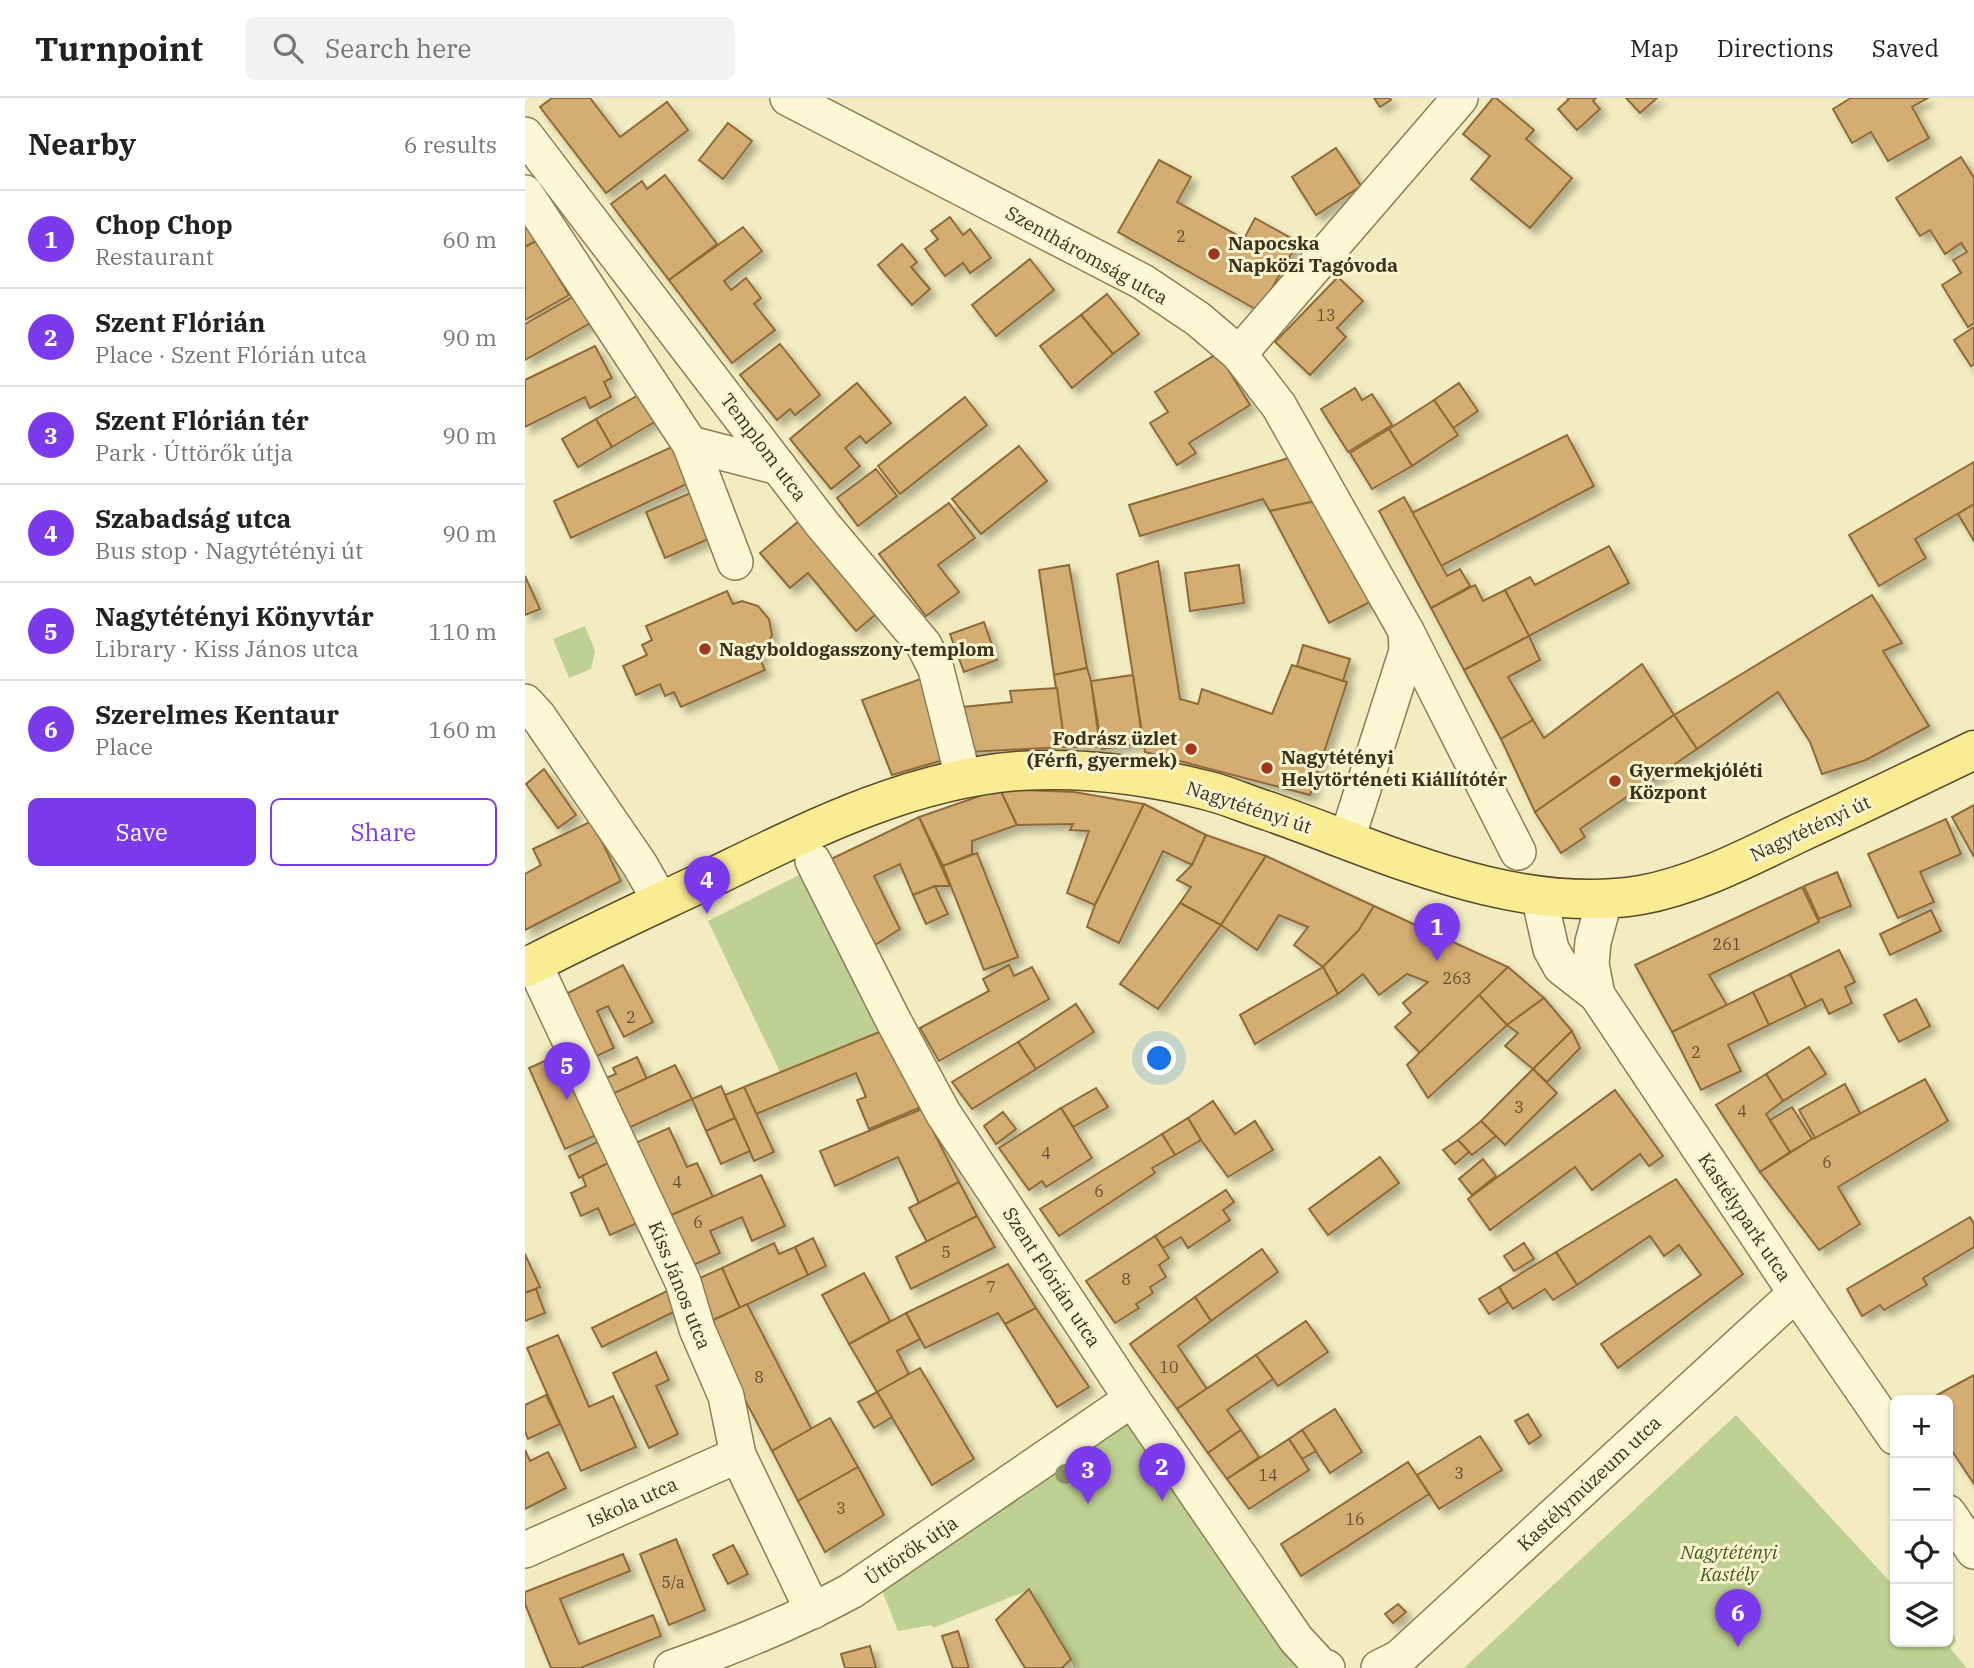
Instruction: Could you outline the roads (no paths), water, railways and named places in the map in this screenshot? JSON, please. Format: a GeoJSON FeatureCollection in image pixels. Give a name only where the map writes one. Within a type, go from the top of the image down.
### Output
{"type":"FeatureCollection","features":[{"type":"Feature","properties":{"kind":"main road","name":"Nagytétényi út"},"geometry":{"type":"LineString","coordinates":[[529,966],[859,810],[910,791],[963,777],[1020,771],[1085,771],[1156,779],[1212,792],[1465,880],[1539,896],[1569,899],[1640,895],[1680,885],[1760,852],[1974,750]]}},
{"type":"Feature","properties":{"kind":"street","name":"Szentháromság utca"},"geometry":{"type":"LineString","coordinates":[[788,98],[1143,282],[1198,318],[1239,354],[1279,407],[1406,631],[1518,852]]}},
{"type":"Feature","properties":{"kind":"street"},"geometry":{"type":"LineString","coordinates":[[1239,354],[1460,98]]}},
{"type":"Feature","properties":{"kind":"street","name":"Templom utca"},"geometry":{"type":"LineString","coordinates":[[525,135],[823,525],[924,645],[936,669],[963,777]]}},
{"type":"Feature","properties":{"kind":"street"},"geometry":{"type":"LineString","coordinates":[[525,193],[690,444],[735,562]]}},
{"type":"Feature","properties":{"kind":"street"},"geometry":{"type":"LineString","coordinates":[[690,444],[779,467]]}},
{"type":"Feature","properties":{"kind":"street"},"geometry":{"type":"LineString","coordinates":[[1347,839],[1406,652],[1406,631]]}},
{"type":"Feature","properties":{"kind":"street"},"geometry":{"type":"LineString","coordinates":[[525,702],[538,716],[640,865],[661,902]]}},
{"type":"Feature","properties":{"kind":"street","name":"Szent Flórián utca"},"geometry":{"type":"LineString","coordinates":[[813,861],[943,1113],[1132,1399],[1296,1639],[1320,1665],[1327,1668]]}},
{"type":"Feature","properties":{"kind":"street","name":"Kastélypark utca"},"geometry":{"type":"LineString","coordinates":[[1539,896],[1551,949],[1561,967],[1597,995],[1890,1430]]}},
{"type":"Feature","properties":{"kind":"street","name":"Kastélypark utca"},"geometry":{"type":"LineString","coordinates":[[1597,995],[1591,964],[1593,942],[1605,898]]}},
{"type":"Feature","properties":{"kind":"street","name":"Kiss János utca"},"geometry":{"type":"LineString","coordinates":[[529,966],[683,1282],[697,1329],[726,1396],[738,1455],[813,1611]]}},
{"type":"Feature","properties":{"kind":"street","name":"Kastélymúzeum utca"},"geometry":{"type":"LineString","coordinates":[[1379,1668],[1399,1658],[1796,1293]]}},
{"type":"Feature","properties":{"kind":"street","name":"Úttörők útja"},"geometry":{"type":"LineString","coordinates":[[672,1668],[726,1649],[813,1611],[851,1591],[1132,1399]]}},
{"type":"Feature","properties":{"kind":"street","name":"Iskola utca"},"geometry":{"type":"LineString","coordinates":[[525,1550],[738,1455]]}},
{"type":"Feature","properties":{"kind":"street"},"geometry":{"type":"LineString","coordinates":[[1953,1520],[1974,1551]]}},
{"type":"Feature","properties":{"kind":"place","name":"Napocska Napközi Tagóvoda"},"geometry":{"type":"Point","coordinates":[1214,254]}},
{"type":"Feature","properties":{"kind":"place","name":"Nagyboldogasszony-templom"},"geometry":{"type":"Point","coordinates":[705,649]}},
{"type":"Feature","properties":{"kind":"place","name":"Fodrász üzlet (Férfi, gyermek)"},"geometry":{"type":"Point","coordinates":[1191,749]}},
{"type":"Feature","properties":{"kind":"place","name":"Nagytétényi Helytörténeti Kiállítótér"},"geometry":{"type":"Point","coordinates":[1267,768]}},
{"type":"Feature","properties":{"kind":"place","name":"Gyermekjóléti Központ"},"geometry":{"type":"Point","coordinates":[1615,781]}},
{"type":"Feature","properties":{"kind":"place","name":"Szabadság utca"},"geometry":{"type":"Point","coordinates":[707,914]}},
{"type":"Feature","properties":{"kind":"place","name":"Chop Chop"},"geometry":{"type":"Point","coordinates":[1437,961]}},
{"type":"Feature","properties":{"kind":"place","name":"Nagytétényi Könyvtár"},"geometry":{"type":"Point","coordinates":[567,1100]}},
{"type":"Feature","properties":{"kind":"place","name":"Szent Flórián"},"geometry":{"type":"Point","coordinates":[1162,1501]}},
{"type":"Feature","properties":{"kind":"place","name":"Szent Flórián tér"},"geometry":{"type":"Point","coordinates":[1088,1504]}},
{"type":"Feature","properties":{"kind":"place","name":"Szerelmes Kentaur"},"geometry":{"type":"Point","coordinates":[1738,1647]}},
{"type":"Feature","properties":{"kind":"park label","name":"Nagytétényi Kastély"},"geometry":{"type":"Point","coordinates":[1729,1563]}}]}
